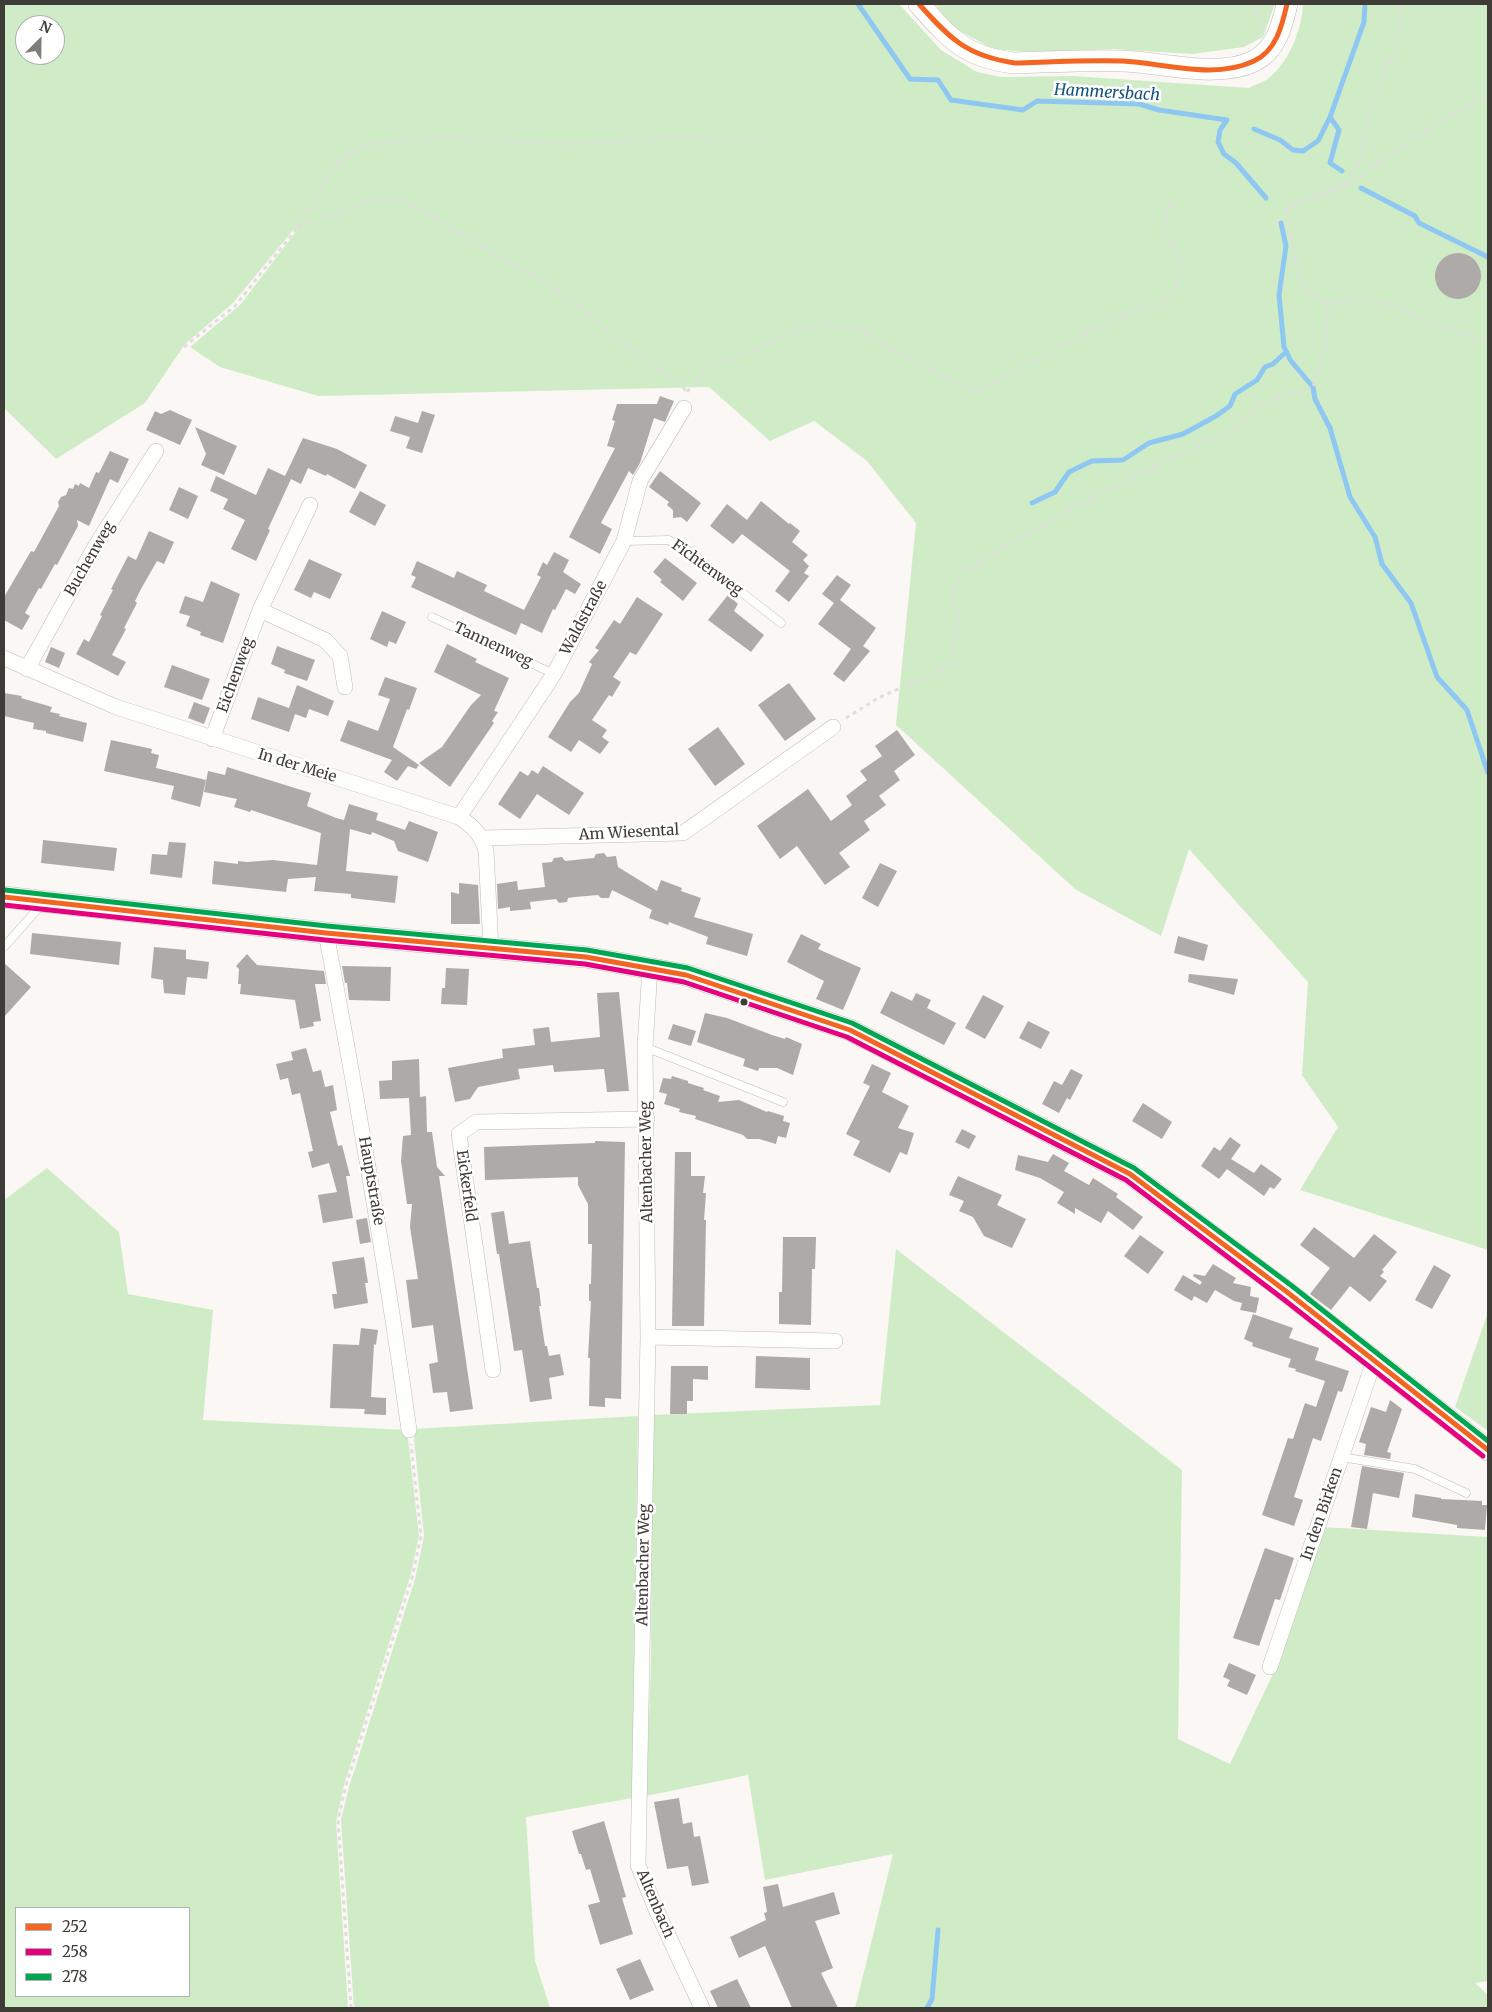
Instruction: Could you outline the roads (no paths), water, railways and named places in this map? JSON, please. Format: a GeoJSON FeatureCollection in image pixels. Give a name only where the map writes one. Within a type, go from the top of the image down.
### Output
{"type":"FeatureCollection","features":[{"type":"Feature","properties":{"kind":"main road"},"geometry":{"type":"LineString","coordinates":[[918,4],[944,31],[962,46],[974,54],[998,61],[1015,63],[1125,61],[1223,69],[1246,64],[1265,54],[1277,36],[1287,4]]}},
{"type":"Feature","properties":{"kind":"main road"},"geometry":{"type":"LineString","coordinates":[[4,897],[326,933],[586,957],[686,976],[850,1030],[1130,1174],[1287,1292],[1488,1450]]}},
{"type":"Feature","properties":{"kind":"street","name":"Waldstraße"},"geometry":{"type":"LineString","coordinates":[[459,817],[554,674],[624,541],[640,481],[684,408]]}},
{"type":"Feature","properties":{"kind":"street","name":"Buchenweg"},"geometry":{"type":"LineString","coordinates":[[27,669],[96,545],[156,451]]}},
{"type":"Feature","properties":{"kind":"street","name":"Eichenweg"},"geometry":{"type":"LineString","coordinates":[[212,739],[260,610],[310,505]]}},
{"type":"Feature","properties":{"kind":"street"},"geometry":{"type":"LineString","coordinates":[[260,610],[325,640],[340,656],[345,687]]}},
{"type":"Feature","properties":{"kind":"street","name":"In der Meie"},"geometry":{"type":"LineString","coordinates":[[4,658],[116,707],[459,817],[471,825],[482,838]]}},
{"type":"Feature","properties":{"kind":"street","name":"Am Wiesental"},"geometry":{"type":"LineString","coordinates":[[482,838],[683,833],[833,727]]}},
{"type":"Feature","properties":{"kind":"street"},"geometry":{"type":"LineString","coordinates":[[482,838],[486,850],[491,949]]}},
{"type":"Feature","properties":{"kind":"street","name":"Hauptstraße"},"geometry":{"type":"LineString","coordinates":[[326,933],[365,1141],[392,1304],[409,1430]]}},
{"type":"Feature","properties":{"kind":"street","name":"Altenbacher Weg"},"geometry":{"type":"LineString","coordinates":[[641,1792],[648,1337],[645,1048],[650,968]]}},
{"type":"Feature","properties":{"kind":"street","name":"Eickerfeld"},"geometry":{"type":"LineString","coordinates":[[493,1370],[458,1134],[476,1122],[647,1119]]}},
{"type":"Feature","properties":{"kind":"street"},"geometry":{"type":"LineString","coordinates":[[648,1337],[835,1341]]}},
{"type":"Feature","properties":{"kind":"street","name":"In den Birken"},"geometry":{"type":"LineString","coordinates":[[1270,1667],[1374,1361]]}},
{"type":"Feature","properties":{"kind":"street","name":"Altenbach"},"geometry":{"type":"LineString","coordinates":[[641,1792],[638,1865],[655,1907],[702,2008]]}},
{"type":"Feature","properties":{"kind":"lane","name":"Fichtenweg"},"geometry":{"type":"LineString","coordinates":[[624,541],[669,540],[690,552],[780,623]]}},
{"type":"Feature","properties":{"kind":"lane","name":"Tannenweg"},"geometry":{"type":"LineString","coordinates":[[432,617],[554,674]]}},
{"type":"Feature","properties":{"kind":"lane"},"geometry":{"type":"LineString","coordinates":[[4,947],[44,902]]}},
{"type":"Feature","properties":{"kind":"lane"},"geometry":{"type":"LineString","coordinates":[[645,1048],[783,1102]]}},
{"type":"Feature","properties":{"kind":"lane"},"geometry":{"type":"LineString","coordinates":[[1342,1457],[1415,1469],[1466,1493]]}},
{"type":"Feature","properties":{"kind":"waterway","name":"Hammersbach"},"geometry":{"type":"LineString","coordinates":[[858,4],[910,79],[938,80],[951,100],[1023,110],[1037,101],[1139,104],[1159,110],[1227,120],[1220,130],[1218,142],[1224,154],[1236,163],[1266,198]]}},
{"type":"Feature","properties":{"kind":"waterway","name":"Hammersbach"},"geometry":{"type":"LineString","coordinates":[[1254,129],[1280,140],[1293,150],[1303,151],[1318,141],[1330,117],[1364,22],[1365,4]]}},
{"type":"Feature","properties":{"kind":"waterway"},"geometry":{"type":"LineString","coordinates":[[1330,117],[1339,130],[1330,163],[1342,171]]}},
{"type":"Feature","properties":{"kind":"waterway"},"geometry":{"type":"LineString","coordinates":[[1361,188],[1415,216],[1419,223],[1488,257]]}},
{"type":"Feature","properties":{"kind":"waterway"},"geometry":{"type":"LineString","coordinates":[[1281,223],[1286,246],[1279,295],[1284,347],[1291,361],[1313,387],[1315,399],[1330,428],[1350,497],[1375,537],[1382,564],[1411,603],[1437,677],[1467,710],[1488,773]]}},
{"type":"Feature","properties":{"kind":"waterway"},"geometry":{"type":"LineString","coordinates":[[1032,503],[1055,492],[1069,472],[1092,461],[1123,460],[1149,443],[1183,434],[1216,416],[1230,406],[1235,394],[1257,380],[1265,367],[1273,364],[1286,352]]}},
{"type":"Feature","properties":{"kind":"waterway"},"geometry":{"type":"LineString","coordinates":[[927,2008],[932,1999],[938,1930]]}}]}
